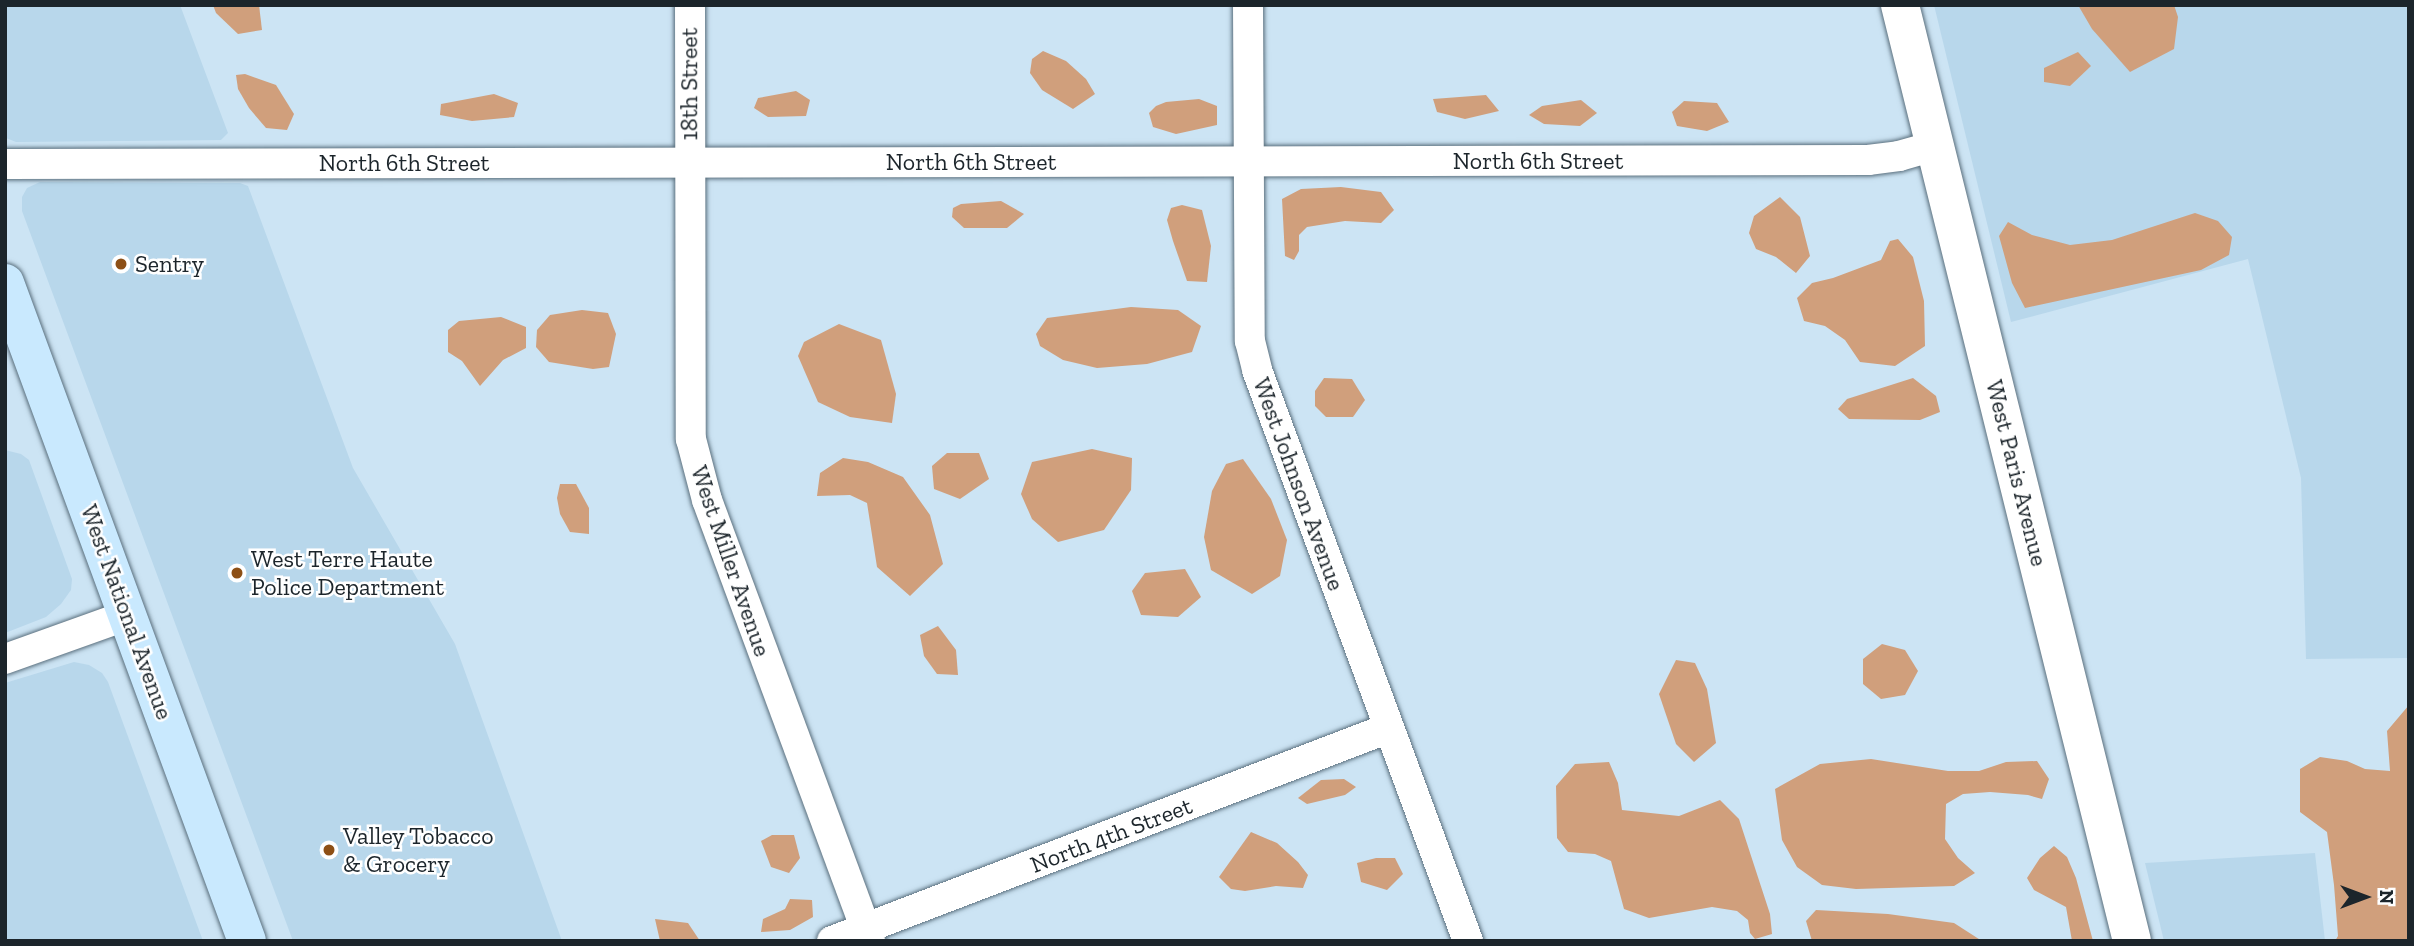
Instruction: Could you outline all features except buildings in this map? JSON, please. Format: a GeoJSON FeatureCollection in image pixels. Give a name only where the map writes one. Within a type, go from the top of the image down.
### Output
{"type":"FeatureCollection","features":[{"type":"Feature","properties":{"kind":"main road","name":"West Paris Avenue"},"geometry":{"type":"LineString","coordinates":[[1900,5],[2133,941]]}},
{"type":"Feature","properties":{"kind":"main road","name":"West National Avenue"},"geometry":{"type":"LineString","coordinates":[[5,283],[247,941]]}},
{"type":"Feature","properties":{"kind":"street","name":"18th Street"},"geometry":{"type":"LineString","coordinates":[[689,162],[690,5]]}},
{"type":"Feature","properties":{"kind":"street","name":"West Johnson Avenue"},"geometry":{"type":"LineString","coordinates":[[1248,5],[1250,341],[1257,370],[1468,941]]}},
{"type":"Feature","properties":{"kind":"street","name":"North 6th Street"},"geometry":{"type":"LineString","coordinates":[[5,164],[1868,160],[1899,156],[1935,146]]}},
{"type":"Feature","properties":{"kind":"street","name":"West Miller Avenue"},"geometry":{"type":"LineString","coordinates":[[689,162],[690,408],[696,467],[868,934]]}},
{"type":"Feature","properties":{"kind":"street"},"geometry":{"type":"LineString","coordinates":[[5,659],[128,615]]}},
{"type":"Feature","properties":{"kind":"street","name":"North 4th Street"},"geometry":{"type":"LineString","coordinates":[[832,941],[868,934],[1390,728]]}},
{"type":"Feature","properties":{"kind":"shaded area"},"geometry":{"type":"Polygon","coordinates":[[[5,5],[180,5],[228,133],[221,140],[16,142],[6,138],[5,5]]]}},
{"type":"Feature","properties":{"kind":"shaded area"},"geometry":{"type":"Polygon","coordinates":[[[213,5],[259,5],[262,30],[238,34],[216,13],[213,5]]]}},
{"type":"Feature","properties":{"kind":"shaded area"},"geometry":{"type":"Polygon","coordinates":[[[1934,5],[2409,5],[2409,658],[2306,659],[2301,478],[2248,259],[2011,322],[1934,5]]]}},
{"type":"Feature","properties":{"kind":"shaded area"},"geometry":{"type":"Polygon","coordinates":[[[2078,5],[2174,5],[2178,17],[2174,49],[2130,72],[2092,29],[2078,5]]]}},
{"type":"Feature","properties":{"kind":"shaded area"},"geometry":{"type":"Polygon","coordinates":[[[1043,51],[1066,61],[1086,79],[1095,94],[1073,109],[1042,90],[1030,73],[1032,59],[1043,51]]]}},
{"type":"Feature","properties":{"kind":"shaded area"},"geometry":{"type":"Polygon","coordinates":[[[2078,52],[2091,66],[2070,86],[2044,82],[2044,68],[2078,52]]]}},
{"type":"Feature","properties":{"kind":"shaded area"},"geometry":{"type":"Polygon","coordinates":[[[245,74],[276,85],[294,114],[287,130],[266,128],[249,108],[238,89],[236,75],[245,74]]]}},
{"type":"Feature","properties":{"kind":"shaded area"},"geometry":{"type":"Polygon","coordinates":[[[796,91],[810,100],[806,116],[768,117],[754,108],[758,98],[796,91]]]}},
{"type":"Feature","properties":{"kind":"shaded area"},"geometry":{"type":"Polygon","coordinates":[[[494,94],[518,103],[514,117],[472,121],[440,115],[441,104],[494,94]]]}},
{"type":"Feature","properties":{"kind":"shaded area"},"geometry":{"type":"Polygon","coordinates":[[[1486,95],[1499,111],[1465,119],[1437,112],[1433,99],[1486,95]]]}},
{"type":"Feature","properties":{"kind":"shaded area"},"geometry":{"type":"Polygon","coordinates":[[[1199,99],[1217,106],[1217,125],[1176,134],[1153,127],[1149,113],[1156,106],[1166,102],[1199,99]]]}},
{"type":"Feature","properties":{"kind":"shaded area"},"geometry":{"type":"Polygon","coordinates":[[[1581,100],[1597,113],[1580,126],[1544,124],[1529,115],[1542,106],[1581,100]]]}},
{"type":"Feature","properties":{"kind":"shaded area"},"geometry":{"type":"Polygon","coordinates":[[[1684,101],[1717,103],[1729,122],[1707,131],[1677,126],[1672,112],[1684,101]]]}},
{"type":"Feature","properties":{"kind":"shaded area"},"geometry":{"type":"Polygon","coordinates":[[[40,182],[240,183],[248,186],[353,468],[455,644],[562,941],[293,941],[22,211],[22,197],[27,188],[40,182]]]}},
{"type":"Feature","properties":{"kind":"shaded area"},"geometry":{"type":"Polygon","coordinates":[[[1341,187],[1381,192],[1394,210],[1381,223],[1345,221],[1307,227],[1299,235],[1299,251],[1294,260],[1285,256],[1282,199],[1301,189],[1341,187]]]}},
{"type":"Feature","properties":{"kind":"shaded area"},"geometry":{"type":"Polygon","coordinates":[[[1780,197],[1800,217],[1810,256],[1796,273],[1776,257],[1756,249],[1749,233],[1754,216],[1780,197]]]}},
{"type":"Feature","properties":{"kind":"shaded area"},"geometry":{"type":"Polygon","coordinates":[[[1001,201],[1024,214],[1007,228],[964,228],[952,217],[953,208],[961,204],[1001,201]]]}},
{"type":"Feature","properties":{"kind":"shaded area"},"geometry":{"type":"Polygon","coordinates":[[[1182,205],[1202,210],[1211,246],[1207,282],[1187,281],[1173,241],[1167,220],[1171,208],[1182,205]]]}},
{"type":"Feature","properties":{"kind":"shaded area"},"geometry":{"type":"Polygon","coordinates":[[[2195,213],[2218,221],[2232,237],[2229,255],[2201,270],[2025,308],[2012,283],[1999,236],[2008,222],[2032,235],[2070,245],[2112,240],[2195,213]]]}},
{"type":"Feature","properties":{"kind":"shaded area"},"geometry":{"type":"Polygon","coordinates":[[[1898,239],[1913,257],[1924,301],[1925,346],[1895,366],[1860,362],[1845,340],[1825,326],[1804,321],[1797,298],[1812,283],[1881,260],[1890,241],[1898,239]]]}},
{"type":"Feature","properties":{"kind":"shaded area"},"geometry":{"type":"Polygon","coordinates":[[[1131,307],[1178,310],[1201,326],[1192,352],[1147,364],[1097,368],[1063,360],[1040,346],[1036,334],[1047,318],[1131,307]]]}},
{"type":"Feature","properties":{"kind":"shaded area"},"geometry":{"type":"Polygon","coordinates":[[[582,310],[608,313],[616,334],[609,367],[593,369],[549,362],[536,347],[537,330],[550,315],[582,310]]]}},
{"type":"Feature","properties":{"kind":"shaded area"},"geometry":{"type":"Polygon","coordinates":[[[501,317],[526,327],[526,348],[503,360],[480,386],[462,361],[448,352],[448,330],[459,321],[501,317]]]}},
{"type":"Feature","properties":{"kind":"shaded area"},"geometry":{"type":"Polygon","coordinates":[[[839,324],[881,340],[896,394],[892,423],[850,417],[818,402],[798,356],[804,342],[839,324]]]}},
{"type":"Feature","properties":{"kind":"shaded area"},"geometry":{"type":"Polygon","coordinates":[[[1324,378],[1352,379],[1365,400],[1353,417],[1326,417],[1315,406],[1315,391],[1324,378]]]}},
{"type":"Feature","properties":{"kind":"shaded area"},"geometry":{"type":"Polygon","coordinates":[[[1913,378],[1936,396],[1940,412],[1920,420],[1849,419],[1838,409],[1847,399],[1913,378]]]}},
{"type":"Feature","properties":{"kind":"shaded area"},"geometry":{"type":"Polygon","coordinates":[[[1092,449],[1132,458],[1131,490],[1104,530],[1058,542],[1032,519],[1021,494],[1032,462],[1092,449]]]}},
{"type":"Feature","properties":{"kind":"shaded area"},"geometry":{"type":"Polygon","coordinates":[[[5,450],[21,454],[29,460],[72,579],[71,590],[61,604],[46,617],[5,633],[5,450]]]}},
{"type":"Feature","properties":{"kind":"shaded area"},"geometry":{"type":"Polygon","coordinates":[[[947,453],[979,453],[989,479],[960,499],[934,489],[932,466],[947,453]]]}},
{"type":"Feature","properties":{"kind":"shaded area"},"geometry":{"type":"Polygon","coordinates":[[[843,458],[868,462],[903,477],[930,515],[943,564],[910,596],[877,567],[867,503],[850,495],[817,496],[820,473],[843,458]]]}},
{"type":"Feature","properties":{"kind":"shaded area"},"geometry":{"type":"Polygon","coordinates":[[[1243,459],[1271,499],[1287,540],[1280,576],[1252,594],[1211,570],[1204,537],[1212,491],[1226,464],[1243,459]]]}},
{"type":"Feature","properties":{"kind":"shaded area"},"geometry":{"type":"Polygon","coordinates":[[[560,484],[576,484],[589,508],[589,534],[570,532],[560,514],[557,498],[560,484]]]}},
{"type":"Feature","properties":{"kind":"shaded area"},"geometry":{"type":"Polygon","coordinates":[[[1185,569],[1201,597],[1178,617],[1141,615],[1132,591],[1145,573],[1185,569]]]}},
{"type":"Feature","properties":{"kind":"shaded area"},"geometry":{"type":"Polygon","coordinates":[[[938,626],[956,650],[958,675],[937,674],[924,656],[920,635],[938,626]]]}},
{"type":"Feature","properties":{"kind":"shaded area"},"geometry":{"type":"Polygon","coordinates":[[[1882,644],[1905,650],[1918,671],[1905,695],[1881,699],[1863,684],[1863,659],[1882,644]]]}},
{"type":"Feature","properties":{"kind":"shaded area"},"geometry":{"type":"Polygon","coordinates":[[[1676,660],[1695,663],[1707,689],[1716,743],[1694,762],[1676,744],[1659,694],[1676,660]]]}},
{"type":"Feature","properties":{"kind":"shaded area"},"geometry":{"type":"Polygon","coordinates":[[[74,662],[89,665],[102,673],[108,682],[203,941],[5,941],[5,683],[74,662]]]}},
{"type":"Feature","properties":{"kind":"shaded area"},"geometry":{"type":"Polygon","coordinates":[[[2409,705],[2409,941],[2335,941],[2338,936],[2327,832],[2300,812],[2300,769],[2320,757],[2347,761],[2365,769],[2390,771],[2387,731],[2409,705]]]}},
{"type":"Feature","properties":{"kind":"shaded area"},"geometry":{"type":"Polygon","coordinates":[[[1871,759],[1948,771],[1979,771],[2006,762],[2037,761],[2049,779],[2042,799],[1990,792],[1963,794],[1946,804],[1945,839],[1958,858],[1975,873],[1954,886],[1856,889],[1822,885],[1797,867],[1782,840],[1775,789],[1820,764],[1871,759]]]}},
{"type":"Feature","properties":{"kind":"shaded area"},"geometry":{"type":"Polygon","coordinates":[[[1609,762],[1618,783],[1622,810],[1679,816],[1720,800],[1739,819],[1770,914],[1772,934],[1755,939],[1750,933],[1748,920],[1737,911],[1712,907],[1649,918],[1624,909],[1611,861],[1595,854],[1568,852],[1557,838],[1556,786],[1575,764],[1609,762]]]}},
{"type":"Feature","properties":{"kind":"shaded area"},"geometry":{"type":"Polygon","coordinates":[[[1344,779],[1356,787],[1345,795],[1307,804],[1298,798],[1321,780],[1344,779]]]}},
{"type":"Feature","properties":{"kind":"shaded area"},"geometry":{"type":"Polygon","coordinates":[[[1251,832],[1277,843],[1298,862],[1308,875],[1303,888],[1276,886],[1245,891],[1231,889],[1219,877],[1251,832]]]}},
{"type":"Feature","properties":{"kind":"shaded area"},"geometry":{"type":"Polygon","coordinates":[[[772,835],[794,835],[800,858],[789,873],[771,867],[761,841],[772,835]]]}},
{"type":"Feature","properties":{"kind":"shaded area"},"geometry":{"type":"Polygon","coordinates":[[[2054,846],[2067,857],[2076,878],[2093,941],[2072,941],[2066,907],[2034,890],[2027,878],[2040,858],[2054,846]]]}},
{"type":"Feature","properties":{"kind":"shaded area"},"geometry":{"type":"Polygon","coordinates":[[[2315,853],[2325,941],[2164,941],[2145,863],[2315,853]]]}},
{"type":"Feature","properties":{"kind":"shaded area"},"geometry":{"type":"Polygon","coordinates":[[[1376,858],[1395,858],[1403,874],[1387,890],[1361,882],[1357,863],[1376,858]]]}},
{"type":"Feature","properties":{"kind":"shaded area"},"geometry":{"type":"Polygon","coordinates":[[[790,899],[812,900],[813,917],[790,930],[761,932],[763,919],[785,909],[790,899]]]}},
{"type":"Feature","properties":{"kind":"shaded area"},"geometry":{"type":"Polygon","coordinates":[[[1816,910],[1888,914],[1954,923],[1982,941],[1812,941],[1806,921],[1816,910]]]}},
{"type":"Feature","properties":{"kind":"shaded area"},"geometry":{"type":"Polygon","coordinates":[[[655,919],[688,923],[700,941],[660,941],[655,919]]]}},
{"type":"Feature","properties":{"kind":"place","name":"Sentry"},"geometry":{"type":"Point","coordinates":[121,264]}},
{"type":"Feature","properties":{"kind":"place","name":"West Terre Haute Police Department"},"geometry":{"type":"Point","coordinates":[237,573]}},
{"type":"Feature","properties":{"kind":"place","name":"Valley Tobacco & Grocery"},"geometry":{"type":"Point","coordinates":[329,850]}}]}
